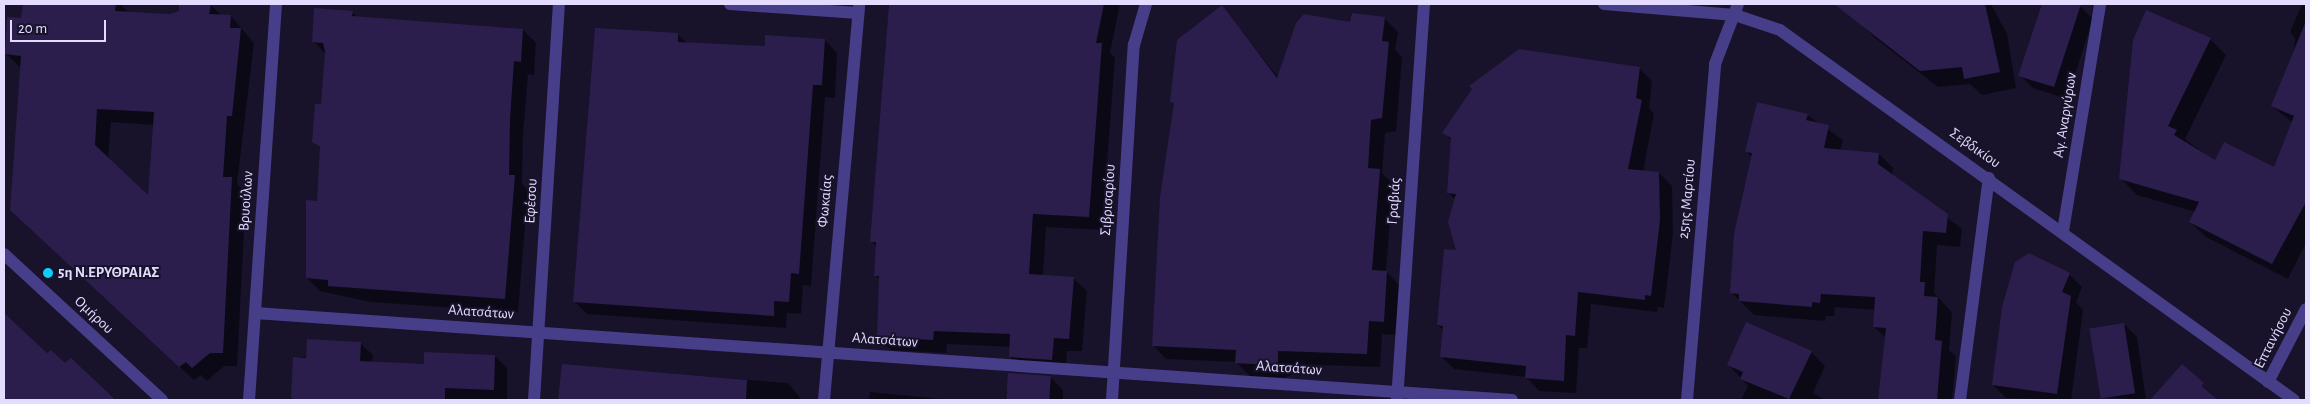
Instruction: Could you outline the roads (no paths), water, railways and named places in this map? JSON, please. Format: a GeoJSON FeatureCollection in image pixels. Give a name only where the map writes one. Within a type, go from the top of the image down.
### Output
{"type":"FeatureCollection","features":[{"type":"Feature","properties":{"kind":"street","name":"Βρυούλων"},"geometry":{"type":"LineString","coordinates":[[249,400],[276,4]]}},
{"type":"Feature","properties":{"kind":"street","name":"Εφέσου"},"geometry":{"type":"LineString","coordinates":[[534,400],[559,4]]}},
{"type":"Feature","properties":{"kind":"street"},"geometry":{"type":"LineString","coordinates":[[730,4],[858,8]]}},
{"type":"Feature","properties":{"kind":"street","name":"Σιβρισαρίου"},"geometry":{"type":"LineString","coordinates":[[1112,400],[1134,45],[1146,4]]}},
{"type":"Feature","properties":{"kind":"street","name":"Γραβιάς"},"geometry":{"type":"LineString","coordinates":[[1397,396],[1424,4]]}},
{"type":"Feature","properties":{"kind":"street","name":"Σεβδικίου"},"geometry":{"type":"LineString","coordinates":[[1604,4],[1736,9],[1780,30],[2063,231],[2294,400]]}},
{"type":"Feature","properties":{"kind":"street","name":"Αγ. Αναργύρων"},"geometry":{"type":"LineString","coordinates":[[2063,231],[2100,4]]}},
{"type":"Feature","properties":{"kind":"street","name":"Φωκαίας"},"geometry":{"type":"LineString","coordinates":[[824,400],[858,8]]}},
{"type":"Feature","properties":{"kind":"street","name":"25ης Μαρτίου"},"geometry":{"type":"LineString","coordinates":[[1687,400],[1714,64],[1736,9]]}},
{"type":"Feature","properties":{"kind":"street"},"geometry":{"type":"LineString","coordinates":[[1960,400],[1989,178]]}},
{"type":"Feature","properties":{"kind":"street","name":"Ομήρου"},"geometry":{"type":"LineString","coordinates":[[4,254],[162,400]]}},
{"type":"Feature","properties":{"kind":"street","name":"Επτανήσου"},"geometry":{"type":"LineString","coordinates":[[2268,382],[2306,309]]}},
{"type":"Feature","properties":{"kind":"street","name":"Αλατσάτων"},"geometry":{"type":"LineString","coordinates":[[255,313],[1114,372],[1397,396],[1512,400]]}},
{"type":"Feature","properties":{"kind":"place","name":"5η Ν.ΕΡΥΘΡΑΙΑΣ"},"geometry":{"type":"Point","coordinates":[48,273]}}]}
